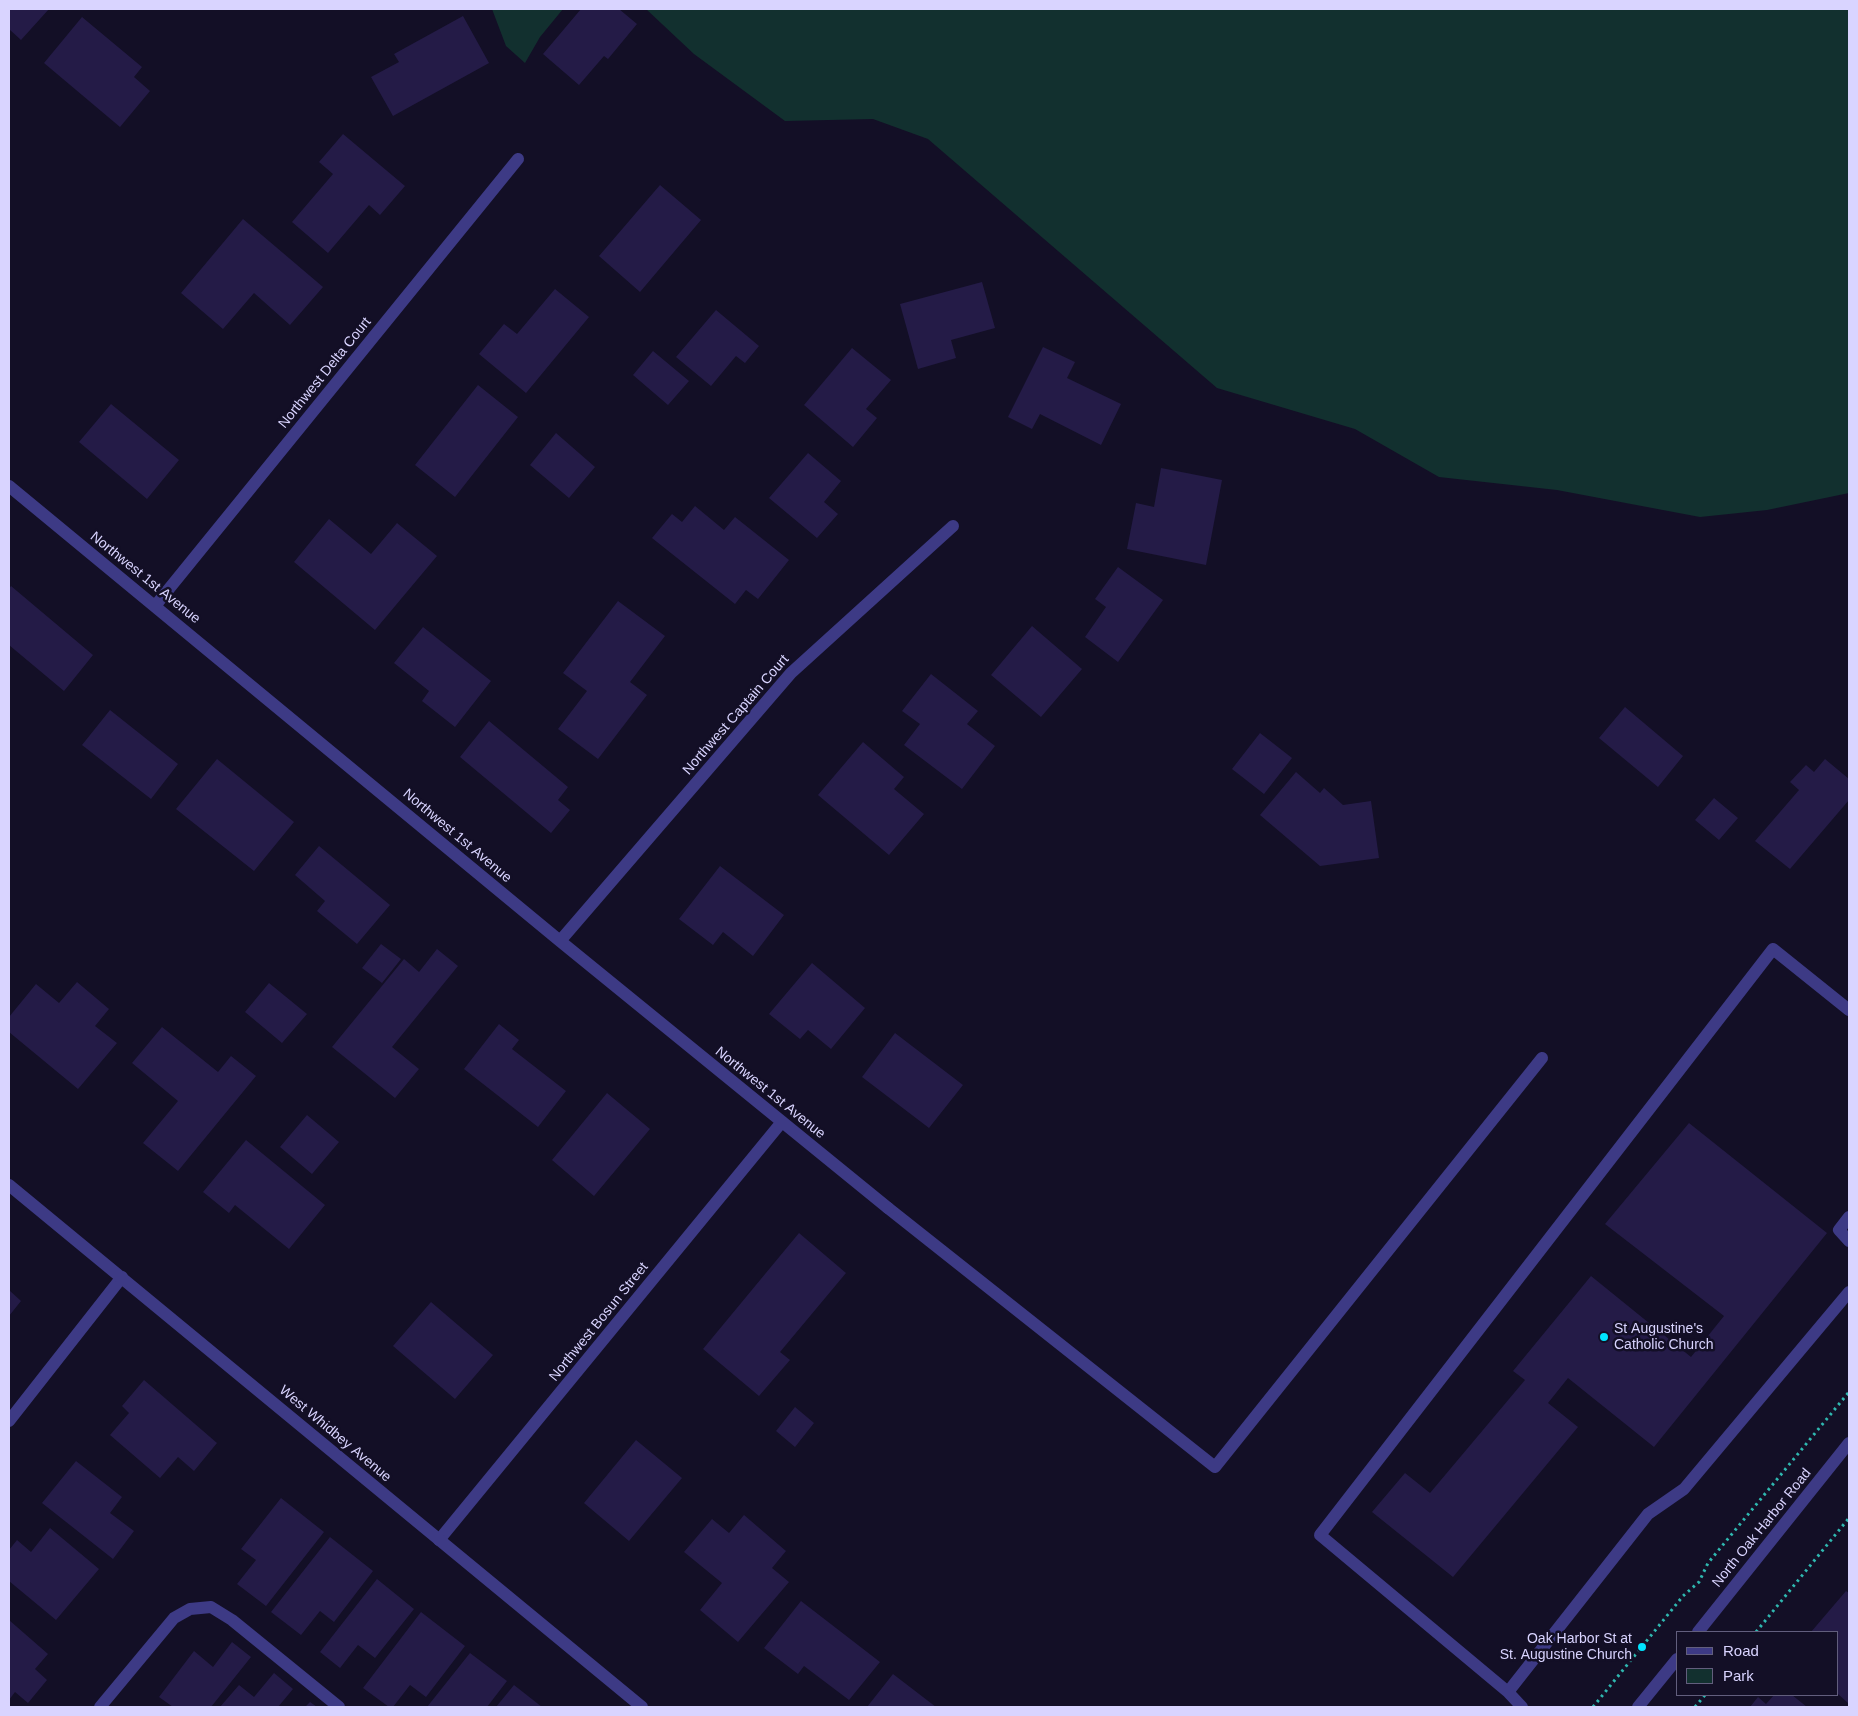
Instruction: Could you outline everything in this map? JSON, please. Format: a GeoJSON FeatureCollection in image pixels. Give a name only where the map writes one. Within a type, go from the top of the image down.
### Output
{"type":"FeatureCollection","features":[{"type":"Feature","properties":{"kind":"street","name":"Northwest Delta Court"},"geometry":{"type":"LineString","coordinates":[[155,606],[518,159]]}},
{"type":"Feature","properties":{"kind":"street","name":"Northwest 1st Avenue"},"geometry":{"type":"LineString","coordinates":[[9,486],[782,1123],[1215,1467],[1542,1058]]}},
{"type":"Feature","properties":{"kind":"street","name":"Northwest Captain Court"},"geometry":{"type":"LineString","coordinates":[[560,941],[792,673],[953,526]]}},
{"type":"Feature","properties":{"kind":"street"},"geometry":{"type":"LineString","coordinates":[[1522,1707],[1508,1692],[1320,1535],[1773,949],[1849,1010]]}},
{"type":"Feature","properties":{"kind":"street","name":"Northwest Bosun Street"},"geometry":{"type":"LineString","coordinates":[[439,1540],[782,1123]]}},
{"type":"Feature","properties":{"kind":"street","name":"West Whidbey Avenue"},"geometry":{"type":"LineString","coordinates":[[9,1185],[642,1707]]}},
{"type":"Feature","properties":{"kind":"street"},"geometry":{"type":"LineString","coordinates":[[1849,1217],[1839,1230],[1849,1241]]}},
{"type":"Feature","properties":{"kind":"street"},"geometry":{"type":"LineString","coordinates":[[9,1422],[122,1277]]}},
{"type":"Feature","properties":{"kind":"street"},"geometry":{"type":"LineString","coordinates":[[1508,1692],[1648,1514],[1684,1489],[1849,1292]]}},
{"type":"Feature","properties":{"kind":"street","name":"North Oak Harbor Road"},"geometry":{"type":"LineString","coordinates":[[1699,1631],[1849,1443]]}},
{"type":"Feature","properties":{"kind":"street"},"geometry":{"type":"LineString","coordinates":[[100,1707],[174,1618],[190,1610],[211,1608],[232,1620],[339,1707]]}},
{"type":"Feature","properties":{"kind":"street"},"geometry":{"type":"LineString","coordinates":[[1638,1707],[1676,1660]]}},
{"type":"Feature","properties":{"kind":"path"},"geometry":{"type":"LineString","coordinates":[[1593,1707],[1683,1596],[1699,1582],[1708,1563],[1849,1392]]}},
{"type":"Feature","properties":{"kind":"path"},"geometry":{"type":"LineString","coordinates":[[1757,1631],[1849,1518]]}},
{"type":"Feature","properties":{"kind":"path"},"geometry":{"type":"LineString","coordinates":[[1695,1707],[1704,1696]]}},
{"type":"Feature","properties":{"kind":"green space"},"geometry":{"type":"Polygon","coordinates":[[[492,9],[563,9],[540,37],[525,63],[506,46],[492,9]]]}},
{"type":"Feature","properties":{"kind":"green space"},"geometry":{"type":"Polygon","coordinates":[[[646,9],[1849,9],[1849,493],[1767,510],[1700,517],[1557,490],[1439,477],[1355,429],[1217,388],[928,139],[873,119],[785,121],[694,54],[646,9]]]}},
{"type":"Feature","properties":{"kind":"building"},"geometry":{"type":"Polygon","coordinates":[[[9,9],[49,9],[21,40],[9,29],[9,9]]]}},
{"type":"Feature","properties":{"kind":"building"},"geometry":{"type":"Polygon","coordinates":[[[581,9],[619,9],[637,24],[608,59],[604,56],[579,85],[543,54],[581,9]]]}},
{"type":"Feature","properties":{"kind":"building"},"geometry":{"type":"Polygon","coordinates":[[[463,16],[489,63],[393,116],[371,77],[399,62],[394,54],[463,16]]]}},
{"type":"Feature","properties":{"kind":"building"},"geometry":{"type":"Polygon","coordinates":[[[82,17],[142,67],[134,77],[150,91],[120,127],[44,63],[82,17]]]}},
{"type":"Feature","properties":{"kind":"building"},"geometry":{"type":"Polygon","coordinates":[[[343,134],[405,186],[380,215],[369,205],[328,253],[292,222],[333,174],[319,162],[343,134]]]}},
{"type":"Feature","properties":{"kind":"building"},"geometry":{"type":"Polygon","coordinates":[[[660,185],[701,220],[640,292],[599,256],[660,185]]]}},
{"type":"Feature","properties":{"kind":"building"},"geometry":{"type":"Polygon","coordinates":[[[243,219],[323,287],[290,325],[254,293],[223,329],[181,293],[243,219]]]}},
{"type":"Feature","properties":{"kind":"building"},"geometry":{"type":"Polygon","coordinates":[[[982,282],[995,328],[951,340],[956,358],[918,369],[900,304],[982,282]]]}},
{"type":"Feature","properties":{"kind":"building"},"geometry":{"type":"Polygon","coordinates":[[[555,289],[589,317],[526,393],[479,354],[504,324],[517,334],[555,289]]]}},
{"type":"Feature","properties":{"kind":"building"},"geometry":{"type":"Polygon","coordinates":[[[716,310],[759,346],[745,363],[736,356],[711,386],[676,357],[716,310]]]}},
{"type":"Feature","properties":{"kind":"building"},"geometry":{"type":"Polygon","coordinates":[[[1043,347],[1075,362],[1067,378],[1121,404],[1101,445],[1040,414],[1032,429],[1008,417],[1043,347]]]}},
{"type":"Feature","properties":{"kind":"building"},"geometry":{"type":"Polygon","coordinates":[[[852,348],[891,380],[866,409],[877,418],[853,447],[804,405],[852,348]]]}},
{"type":"Feature","properties":{"kind":"building"},"geometry":{"type":"Polygon","coordinates":[[[653,351],[689,381],[668,405],[633,375],[653,351]]]}},
{"type":"Feature","properties":{"kind":"building"},"geometry":{"type":"Polygon","coordinates":[[[478,385],[518,417],[455,497],[415,465],[478,385]]]}},
{"type":"Feature","properties":{"kind":"building"},"geometry":{"type":"Polygon","coordinates":[[[111,404],[179,460],[147,499],[79,442],[111,404]]]}},
{"type":"Feature","properties":{"kind":"building"},"geometry":{"type":"Polygon","coordinates":[[[556,433],[595,467],[569,498],[530,465],[556,433]]]}},
{"type":"Feature","properties":{"kind":"building"},"geometry":{"type":"Polygon","coordinates":[[[808,453],[841,481],[824,502],[838,514],[817,538],[769,498],[808,453]]]}},
{"type":"Feature","properties":{"kind":"building"},"geometry":{"type":"Polygon","coordinates":[[[1161,468],[1222,480],[1206,565],[1127,549],[1136,503],[1154,507],[1161,468]]]}},
{"type":"Feature","properties":{"kind":"building"},"geometry":{"type":"Polygon","coordinates":[[[695,506],[724,530],[735,517],[789,560],[758,599],[746,590],[735,604],[652,538],[672,514],[682,522],[695,506]]]}},
{"type":"Feature","properties":{"kind":"building"},"geometry":{"type":"Polygon","coordinates":[[[329,519],[371,554],[397,523],[437,556],[375,630],[294,562],[329,519]]]}},
{"type":"Feature","properties":{"kind":"building"},"geometry":{"type":"Polygon","coordinates":[[[1118,567],[1163,600],[1118,662],[1085,637],[1106,607],[1095,599],[1118,567]]]}},
{"type":"Feature","properties":{"kind":"building"},"geometry":{"type":"Polygon","coordinates":[[[11,586],[93,655],[64,691],[9,645],[9,589],[11,586]]]}},
{"type":"Feature","properties":{"kind":"building"},"geometry":{"type":"Polygon","coordinates":[[[618,601],[665,636],[630,682],[647,695],[598,759],[558,729],[587,691],[563,673],[618,601]]]}},
{"type":"Feature","properties":{"kind":"building"},"geometry":{"type":"Polygon","coordinates":[[[1032,626],[1082,669],[1041,717],[991,675],[1032,626]]]}},
{"type":"Feature","properties":{"kind":"building"},"geometry":{"type":"Polygon","coordinates":[[[423,627],[491,681],[455,727],[422,701],[429,691],[394,663],[423,627]]]}},
{"type":"Feature","properties":{"kind":"building"},"geometry":{"type":"Polygon","coordinates":[[[931,674],[978,711],[967,724],[995,746],[962,789],[904,745],[920,724],[902,711],[931,674]]]}},
{"type":"Feature","properties":{"kind":"building"},"geometry":{"type":"Polygon","coordinates":[[[1625,707],[1683,756],[1658,787],[1599,738],[1625,707]]]}},
{"type":"Feature","properties":{"kind":"building"},"geometry":{"type":"Polygon","coordinates":[[[110,710],[178,764],[151,799],[82,745],[110,710]]]}},
{"type":"Feature","properties":{"kind":"building"},"geometry":{"type":"Polygon","coordinates":[[[489,721],[568,787],[558,800],[570,810],[551,833],[460,757],[489,721]]]}},
{"type":"Feature","properties":{"kind":"building"},"geometry":{"type":"Polygon","coordinates":[[[1260,733],[1292,758],[1264,794],[1232,769],[1260,733]]]}},
{"type":"Feature","properties":{"kind":"building"},"geometry":{"type":"Polygon","coordinates":[[[863,742],[904,777],[894,789],[924,814],[889,855],[818,795],[863,742]]]}},
{"type":"Feature","properties":{"kind":"building"},"geometry":{"type":"Polygon","coordinates":[[[217,759],[294,822],[254,871],[176,809],[217,759]]]}},
{"type":"Feature","properties":{"kind":"building"},"geometry":{"type":"Polygon","coordinates":[[[1825,759],[1849,779],[1849,800],[1790,869],[1755,841],[1799,790],[1790,782],[1806,765],[1814,772],[1825,759]]]}},
{"type":"Feature","properties":{"kind":"building"},"geometry":{"type":"Polygon","coordinates":[[[1296,772],[1320,793],[1324,788],[1343,805],[1371,801],[1379,858],[1320,866],[1260,815],[1296,772]]]}},
{"type":"Feature","properties":{"kind":"building"},"geometry":{"type":"Polygon","coordinates":[[[1714,798],[1738,818],[1719,840],[1695,820],[1714,798]]]}},
{"type":"Feature","properties":{"kind":"building"},"geometry":{"type":"Polygon","coordinates":[[[319,846],[390,905],[357,944],[317,911],[325,901],[295,875],[319,846]]]}},
{"type":"Feature","properties":{"kind":"building"},"geometry":{"type":"Polygon","coordinates":[[[720,866],[784,915],[753,956],[723,932],[713,945],[679,919],[720,866]]]}},
{"type":"Feature","properties":{"kind":"building"},"geometry":{"type":"Polygon","coordinates":[[[381,944],[401,959],[382,983],[362,968],[381,944]]]}},
{"type":"Feature","properties":{"kind":"building"},"geometry":{"type":"Polygon","coordinates":[[[437,949],[458,966],[392,1047],[419,1069],[395,1098],[332,1047],[404,959],[419,972],[437,949]]]}},
{"type":"Feature","properties":{"kind":"building"},"geometry":{"type":"Polygon","coordinates":[[[812,963],[865,1008],[831,1049],[808,1030],[800,1039],[769,1014],[812,963]]]}},
{"type":"Feature","properties":{"kind":"building"},"geometry":{"type":"Polygon","coordinates":[[[77,982],[109,1009],[95,1026],[117,1043],[78,1089],[9,1032],[9,1017],[36,984],[59,1003],[77,982]]]}},
{"type":"Feature","properties":{"kind":"building"},"geometry":{"type":"Polygon","coordinates":[[[269,983],[307,1014],[282,1043],[245,1012],[269,983]]]}},
{"type":"Feature","properties":{"kind":"building"},"geometry":{"type":"Polygon","coordinates":[[[499,1024],[519,1040],[512,1049],[566,1091],[538,1127],[464,1069],[499,1024]]]}},
{"type":"Feature","properties":{"kind":"building"},"geometry":{"type":"Polygon","coordinates":[[[162,1027],[218,1072],[231,1056],[256,1076],[178,1171],[143,1143],[178,1101],[132,1063],[162,1027]]]}},
{"type":"Feature","properties":{"kind":"building"},"geometry":{"type":"Polygon","coordinates":[[[895,1033],[963,1085],[929,1128],[862,1077],[895,1033]]]}},
{"type":"Feature","properties":{"kind":"building"},"geometry":{"type":"Polygon","coordinates":[[[607,1093],[650,1129],[594,1196],[552,1160],[607,1093]]]}},
{"type":"Feature","properties":{"kind":"building"},"geometry":{"type":"Polygon","coordinates":[[[307,1115],[339,1142],[312,1174],[280,1147],[307,1115]]]}},
{"type":"Feature","properties":{"kind":"building","name":"St Augustine's Catholic Church"},"geometry":{"type":"Polygon","coordinates":[[[1689,1123],[1827,1233],[1654,1447],[1568,1378],[1548,1403],[1578,1427],[1453,1577],[1372,1512],[1405,1473],[1430,1493],[1525,1380],[1513,1371],[1591,1276],[1691,1357],[1724,1316],[1605,1224],[1689,1123]]]}},
{"type":"Feature","properties":{"kind":"building"},"geometry":{"type":"Polygon","coordinates":[[[246,1140],[325,1205],[289,1249],[235,1205],[229,1213],[203,1192],[246,1140]]]}},
{"type":"Feature","properties":{"kind":"building"},"geometry":{"type":"Polygon","coordinates":[[[799,1233],[846,1273],[780,1352],[790,1360],[759,1396],[703,1349],[799,1233]]]}},
{"type":"Feature","properties":{"kind":"building"},"geometry":{"type":"Polygon","coordinates":[[[9,1290],[21,1301],[9,1316],[9,1290]]]}},
{"type":"Feature","properties":{"kind":"building"},"geometry":{"type":"Polygon","coordinates":[[[431,1302],[493,1355],[455,1399],[393,1346],[431,1302]]]}},
{"type":"Feature","properties":{"kind":"building"},"geometry":{"type":"Polygon","coordinates":[[[144,1380],[217,1443],[194,1471],[178,1457],[160,1478],[110,1435],[129,1413],[122,1406],[144,1380]]]}},
{"type":"Feature","properties":{"kind":"building"},"geometry":{"type":"Polygon","coordinates":[[[795,1407],[814,1423],[795,1447],[776,1431],[795,1407]]]}},
{"type":"Feature","properties":{"kind":"building"},"geometry":{"type":"Polygon","coordinates":[[[636,1440],[682,1478],[629,1541],[584,1503],[636,1440]]]}},
{"type":"Feature","properties":{"kind":"building"},"geometry":{"type":"Polygon","coordinates":[[[76,1461],[122,1497],[110,1513],[134,1531],[113,1559],[42,1503],[76,1461]]]}},
{"type":"Feature","properties":{"kind":"building"},"geometry":{"type":"Polygon","coordinates":[[[281,1498],[324,1532],[266,1606],[237,1584],[256,1560],[241,1549],[281,1498]]]}},
{"type":"Feature","properties":{"kind":"building"},"geometry":{"type":"Polygon","coordinates":[[[744,1515],[786,1551],[772,1568],[789,1582],[738,1642],[700,1610],[722,1583],[684,1552],[712,1519],[729,1533],[744,1515]]]}},
{"type":"Feature","properties":{"kind":"building"},"geometry":{"type":"Polygon","coordinates":[[[50,1528],[99,1569],[56,1620],[9,1581],[9,1550],[17,1540],[31,1552],[50,1528]]]}},
{"type":"Feature","properties":{"kind":"building"},"geometry":{"type":"Polygon","coordinates":[[[330,1537],[373,1571],[334,1622],[320,1611],[301,1635],[271,1612],[330,1537]]]}},
{"type":"Feature","properties":{"kind":"building"},"geometry":{"type":"Polygon","coordinates":[[[377,1579],[414,1609],[375,1658],[358,1645],[340,1668],[320,1652],[377,1579]]]}},
{"type":"Feature","properties":{"kind":"building"},"geometry":{"type":"Polygon","coordinates":[[[1846,1591],[1849,1593],[1849,1704],[1838,1694],[1838,1631],[1812,1631],[1846,1591]]]}},
{"type":"Feature","properties":{"kind":"building"},"geometry":{"type":"Polygon","coordinates":[[[801,1601],[880,1662],[849,1700],[804,1666],[798,1674],[764,1648],[801,1601]]]}},
{"type":"Feature","properties":{"kind":"building"},"geometry":{"type":"Polygon","coordinates":[[[421,1612],[465,1646],[426,1697],[410,1685],[393,1707],[389,1707],[363,1688],[421,1612]]]}},
{"type":"Feature","properties":{"kind":"building"},"geometry":{"type":"Polygon","coordinates":[[[9,1620],[48,1654],[35,1669],[47,1680],[28,1703],[15,1692],[9,1700],[9,1620]]]}},
{"type":"Feature","properties":{"kind":"building"},"geometry":{"type":"Polygon","coordinates":[[[232,1642],[251,1657],[211,1707],[173,1707],[159,1697],[194,1651],[213,1667],[232,1642]]]}},
{"type":"Feature","properties":{"kind":"building"},"geometry":{"type":"Polygon","coordinates":[[[470,1653],[507,1681],[487,1707],[427,1707],[470,1653]]]}},
{"type":"Feature","properties":{"kind":"building"},"geometry":{"type":"Polygon","coordinates":[[[274,1673],[293,1689],[278,1707],[220,1707],[239,1685],[254,1697],[274,1673]]]}},
{"type":"Feature","properties":{"kind":"building"},"geometry":{"type":"Polygon","coordinates":[[[893,1674],[936,1707],[867,1707],[893,1674]]]}},
{"type":"Feature","properties":{"kind":"building"},"geometry":{"type":"Polygon","coordinates":[[[514,1685],[542,1707],[496,1707],[514,1685]]]}},
{"type":"Feature","properties":{"kind":"building"},"geometry":{"type":"Polygon","coordinates":[[[1773,1696],[1793,1696],[1807,1707],[1750,1707],[1758,1697],[1766,1704],[1773,1696]]]}},
{"type":"Feature","properties":{"kind":"building"},"geometry":{"type":"Polygon","coordinates":[[[310,1702],[317,1707],[305,1707],[310,1702]]]}},
{"type":"Feature","properties":{"kind":"place","name":"St Augustine's Catholic Church"},"geometry":{"type":"Point","coordinates":[1604,1337]}},
{"type":"Feature","properties":{"kind":"place","name":"Oak Harbor St at St. Augustine Church"},"geometry":{"type":"Point","coordinates":[1642,1647]}}]}
